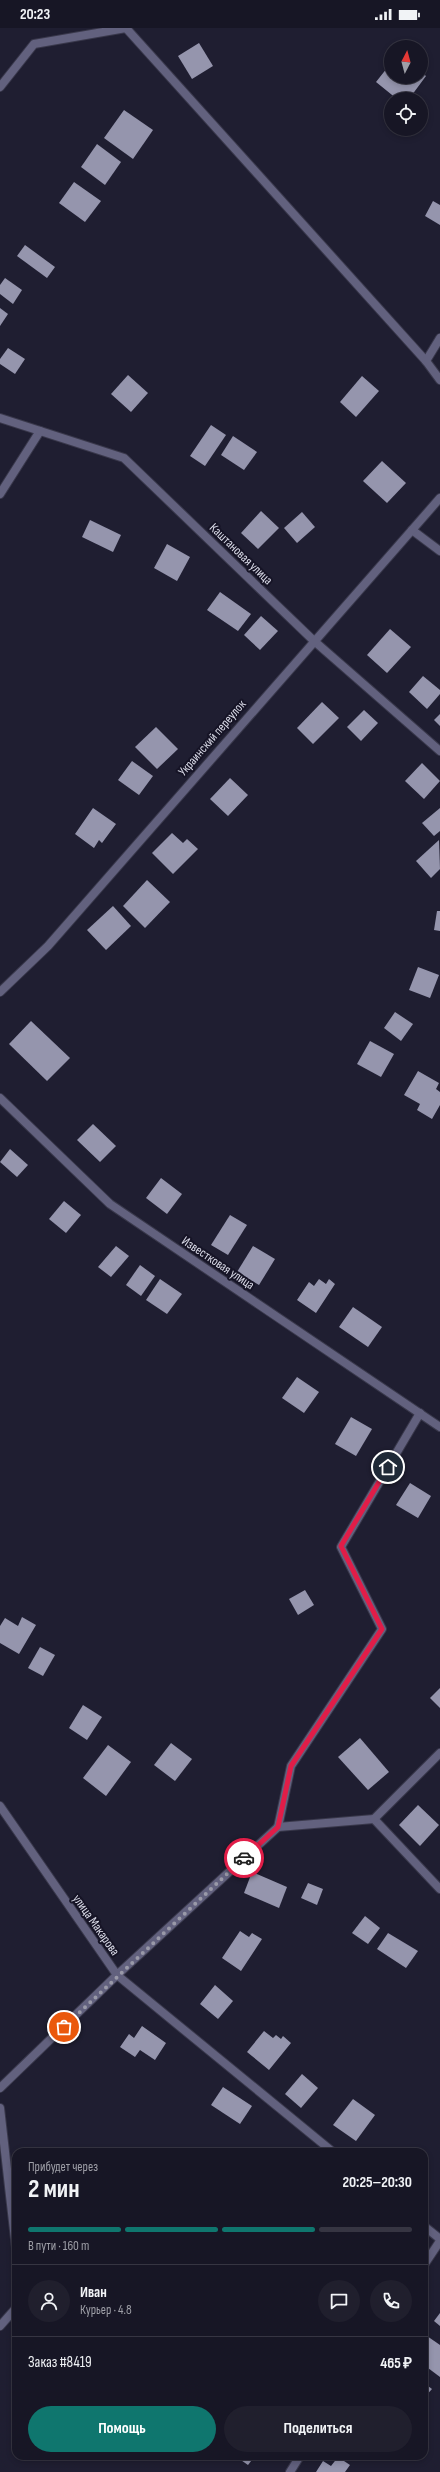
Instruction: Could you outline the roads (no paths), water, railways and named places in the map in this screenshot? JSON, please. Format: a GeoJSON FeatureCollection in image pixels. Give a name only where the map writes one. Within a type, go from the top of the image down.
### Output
{"type":"FeatureCollection","features":[{"type":"Feature","properties":{"kind":"street"},"geometry":{"type":"LineString","coordinates":[[0,88],[34,44],[126,28],[426,360],[440,380]]}},
{"type":"Feature","properties":{"kind":"street"},"geometry":{"type":"LineString","coordinates":[[426,360],[440,338]]}},
{"type":"Feature","properties":{"kind":"street","name":"Каштановая улица"},"geometry":{"type":"LineString","coordinates":[[0,418],[124,458],[313,640],[440,751]]}},
{"type":"Feature","properties":{"kind":"street"},"geometry":{"type":"LineString","coordinates":[[0,494],[40,431]]}},
{"type":"Feature","properties":{"kind":"street","name":"Украинский переулок"},"geometry":{"type":"LineString","coordinates":[[0,992],[48,946],[313,640],[440,498]]}},
{"type":"Feature","properties":{"kind":"street"},"geometry":{"type":"LineString","coordinates":[[412,530],[440,551]]}},
{"type":"Feature","properties":{"kind":"street","name":"Известковая улица"},"geometry":{"type":"LineString","coordinates":[[0,1098],[110,1204],[440,1428]]}},
{"type":"Feature","properties":{"kind":"street"},"geometry":{"type":"LineString","coordinates":[[420,1413],[341,1546],[382,1629],[291,1766],[278,1827],[374,1819],[440,1753]]}},
{"type":"Feature","properties":{"kind":"street","name":"улица Макарова"},"geometry":{"type":"LineString","coordinates":[[0,1806],[117,1975],[278,1827]]}},
{"type":"Feature","properties":{"kind":"street"},"geometry":{"type":"LineString","coordinates":[[374,1819],[440,1889]]}},
{"type":"Feature","properties":{"kind":"street"},"geometry":{"type":"LineString","coordinates":[[0,2088],[117,1975],[328,2148]]}},
{"type":"Feature","properties":{"kind":"street"},"geometry":{"type":"LineString","coordinates":[[0,2108],[12,2213]]}},
{"type":"Feature","properties":{"kind":"street"},"geometry":{"type":"LineString","coordinates":[[428,2230],[440,2240],[428,2259]]}},
{"type":"Feature","properties":{"kind":"street"},"geometry":{"type":"LineString","coordinates":[[0,2326],[12,2312]]}},
{"type":"Feature","properties":{"kind":"street"},"geometry":{"type":"LineString","coordinates":[[290,2472],[298,2460]]}}]}
